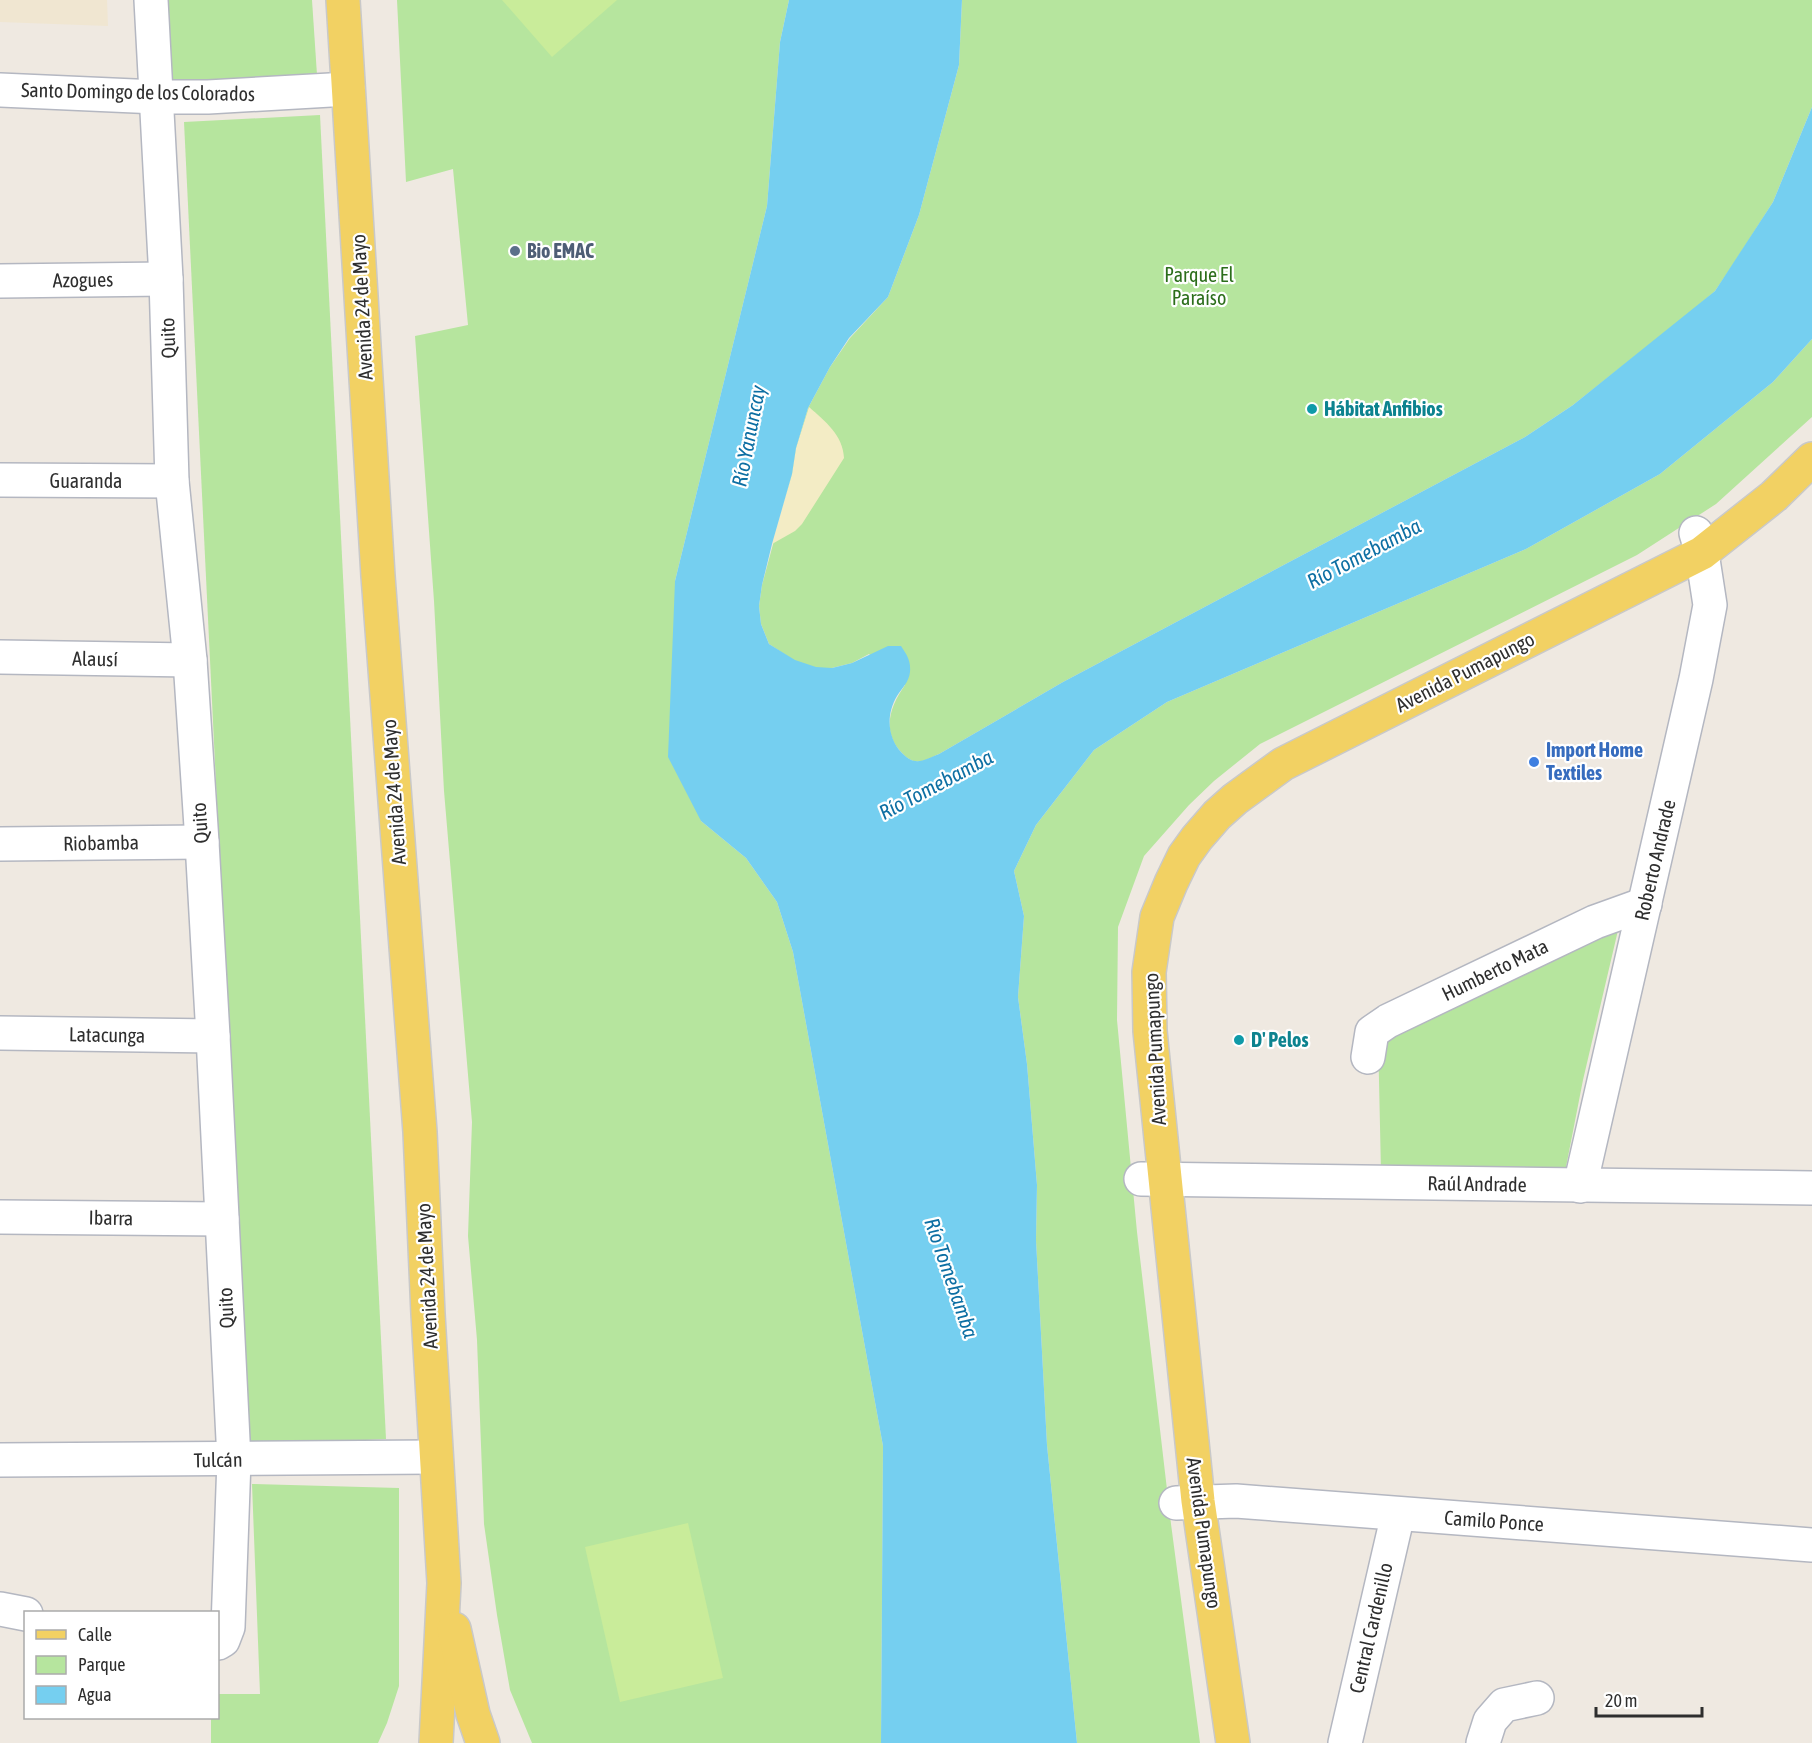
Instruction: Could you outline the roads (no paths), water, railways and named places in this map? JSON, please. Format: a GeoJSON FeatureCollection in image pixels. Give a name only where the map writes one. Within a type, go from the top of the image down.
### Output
{"type":"FeatureCollection","features":[{"type":"Feature","properties":{"kind":"main road","name":"Avenida 24 de Mayo"},"geometry":{"type":"LineString","coordinates":[[343,0],[378,576],[420,1132],[435,1456],[444,1583],[437,1728]]}},
{"type":"Feature","properties":{"kind":"main road","name":"Avenida Pumapungo"},"geometry":{"type":"LineString","coordinates":[[1233,1743],[1187,1502],[1153,1179],[1149,972],[1157,916],[1184,856],[1197,838],[1235,800],[1283,764],[1699,543],[1774,496],[1812,459]]}},
{"type":"Feature","properties":{"kind":"main road","name":"Avenida 24 de Mayo"},"geometry":{"type":"LineString","coordinates":[[444,1583],[473,1714],[483,1743]]}},
{"type":"Feature","properties":{"kind":"main road"},"geometry":{"type":"LineString","coordinates":[[419,1743],[437,1728]]}},
{"type":"Feature","properties":{"kind":"street","name":"Quito"},"geometry":{"type":"LineString","coordinates":[[151,0],[166,279],[172,481],[190,660],[202,842],[234,1460],[228,1627],[223,1640],[219,1642]]}},
{"type":"Feature","properties":{"kind":"street","name":"Santo Domingo de los Colorados"},"geometry":{"type":"LineString","coordinates":[[0,90],[208,97],[348,89]]}},
{"type":"Feature","properties":{"kind":"street","name":"Azogues"},"geometry":{"type":"LineString","coordinates":[[0,281],[166,279]]}},
{"type":"Feature","properties":{"kind":"street","name":"Guaranda"},"geometry":{"type":"LineString","coordinates":[[0,480],[172,481]]}},
{"type":"Feature","properties":{"kind":"street","name":"Roberto Andrade"},"geometry":{"type":"LineString","coordinates":[[1580,1186],[1696,679],[1710,605],[1699,543]]}},
{"type":"Feature","properties":{"kind":"street","name":"Alausí"},"geometry":{"type":"LineString","coordinates":[[0,657],[190,660]]}},
{"type":"Feature","properties":{"kind":"street","name":"Riobamba"},"geometry":{"type":"LineString","coordinates":[[0,844],[202,842]]}},
{"type":"Feature","properties":{"kind":"street","name":"Humberto Mata"},"geometry":{"type":"LineString","coordinates":[[1368,1057],[1372,1032],[1388,1021],[1595,922],[1645,904]]}},
{"type":"Feature","properties":{"kind":"street","name":"Latacunga"},"geometry":{"type":"LineString","coordinates":[[0,1033],[213,1036]]}},
{"type":"Feature","properties":{"kind":"street","name":"Raúl Andrade"},"geometry":{"type":"LineString","coordinates":[[1153,1179],[1812,1188]]}},
{"type":"Feature","properties":{"kind":"street","name":"Ibarra"},"geometry":{"type":"LineString","coordinates":[[0,1216],[222,1220]]}},
{"type":"Feature","properties":{"kind":"street","name":"Tulcán"},"geometry":{"type":"LineString","coordinates":[[0,1460],[234,1460],[435,1456]]}},
{"type":"Feature","properties":{"kind":"street","name":"Camilo Ponce"},"geometry":{"type":"LineString","coordinates":[[1187,1502],[1236,1501],[1812,1545]]}},
{"type":"Feature","properties":{"kind":"street","name":"Central Cardenillo"},"geometry":{"type":"LineString","coordinates":[[1345,1743],[1398,1514]]}},
{"type":"Feature","properties":{"kind":"street"},"geometry":{"type":"LineString","coordinates":[[0,1609],[24,1614]]}},
{"type":"Feature","properties":{"kind":"street"},"geometry":{"type":"LineString","coordinates":[[1483,1743],[1490,1721],[1504,1706],[1537,1698]]}},
{"type":"Feature","properties":{"kind":"water"},"geometry":{"type":"Polygon","coordinates":[[[789,0],[962,0],[959,65],[919,215],[888,297],[849,338],[808,408],[772,544],[759,606],[761,624],[769,644],[795,660],[816,667],[832,668],[852,663],[888,646],[901,646],[908,658],[910,672],[907,682],[893,703],[890,726],[897,747],[915,761],[939,754],[1063,682],[1525,437],[1573,405],[1715,291],[1773,202],[1812,107],[1812,339],[1773,382],[1660,474],[1526,549],[1167,702],[1094,750],[1036,825],[1014,871],[1024,916],[1018,997],[1027,1064],[1037,1185],[1036,1240],[1047,1445],[1077,1743],[881,1743],[883,1446],[793,952],[777,902],[746,858],[701,821],[668,757],[675,581],[767,206],[780,42],[789,0]]]}},
{"type":"Feature","properties":{"kind":"place","name":"Bio EMAC"},"geometry":{"type":"Point","coordinates":[515,251]}},
{"type":"Feature","properties":{"kind":"place","name":"Hábitat Anfibios"},"geometry":{"type":"Point","coordinates":[1312,409]}},
{"type":"Feature","properties":{"kind":"place","name":"Import Home Textiles"},"geometry":{"type":"Point","coordinates":[1534,762]}},
{"type":"Feature","properties":{"kind":"place","name":"D' Pelos"},"geometry":{"type":"Point","coordinates":[1239,1040]}},
{"type":"Feature","properties":{"kind":"park label","name":"Parque El Paraíso"},"geometry":{"type":"Point","coordinates":[1199,286]}},
{"type":"Feature","properties":{"kind":"water label","name":"Río Yanuncay"},"geometry":{"type":"Point","coordinates":[749,436]}},
{"type":"Feature","properties":{"kind":"water label","name":"Río Tomebamba"},"geometry":{"type":"Point","coordinates":[1364,554]}},
{"type":"Feature","properties":{"kind":"water label","name":"Río Tomebamba"},"geometry":{"type":"Point","coordinates":[936,785]}},
{"type":"Feature","properties":{"kind":"water label","name":"Río Tomebamba"},"geometry":{"type":"Point","coordinates":[951,1278]}}]}
